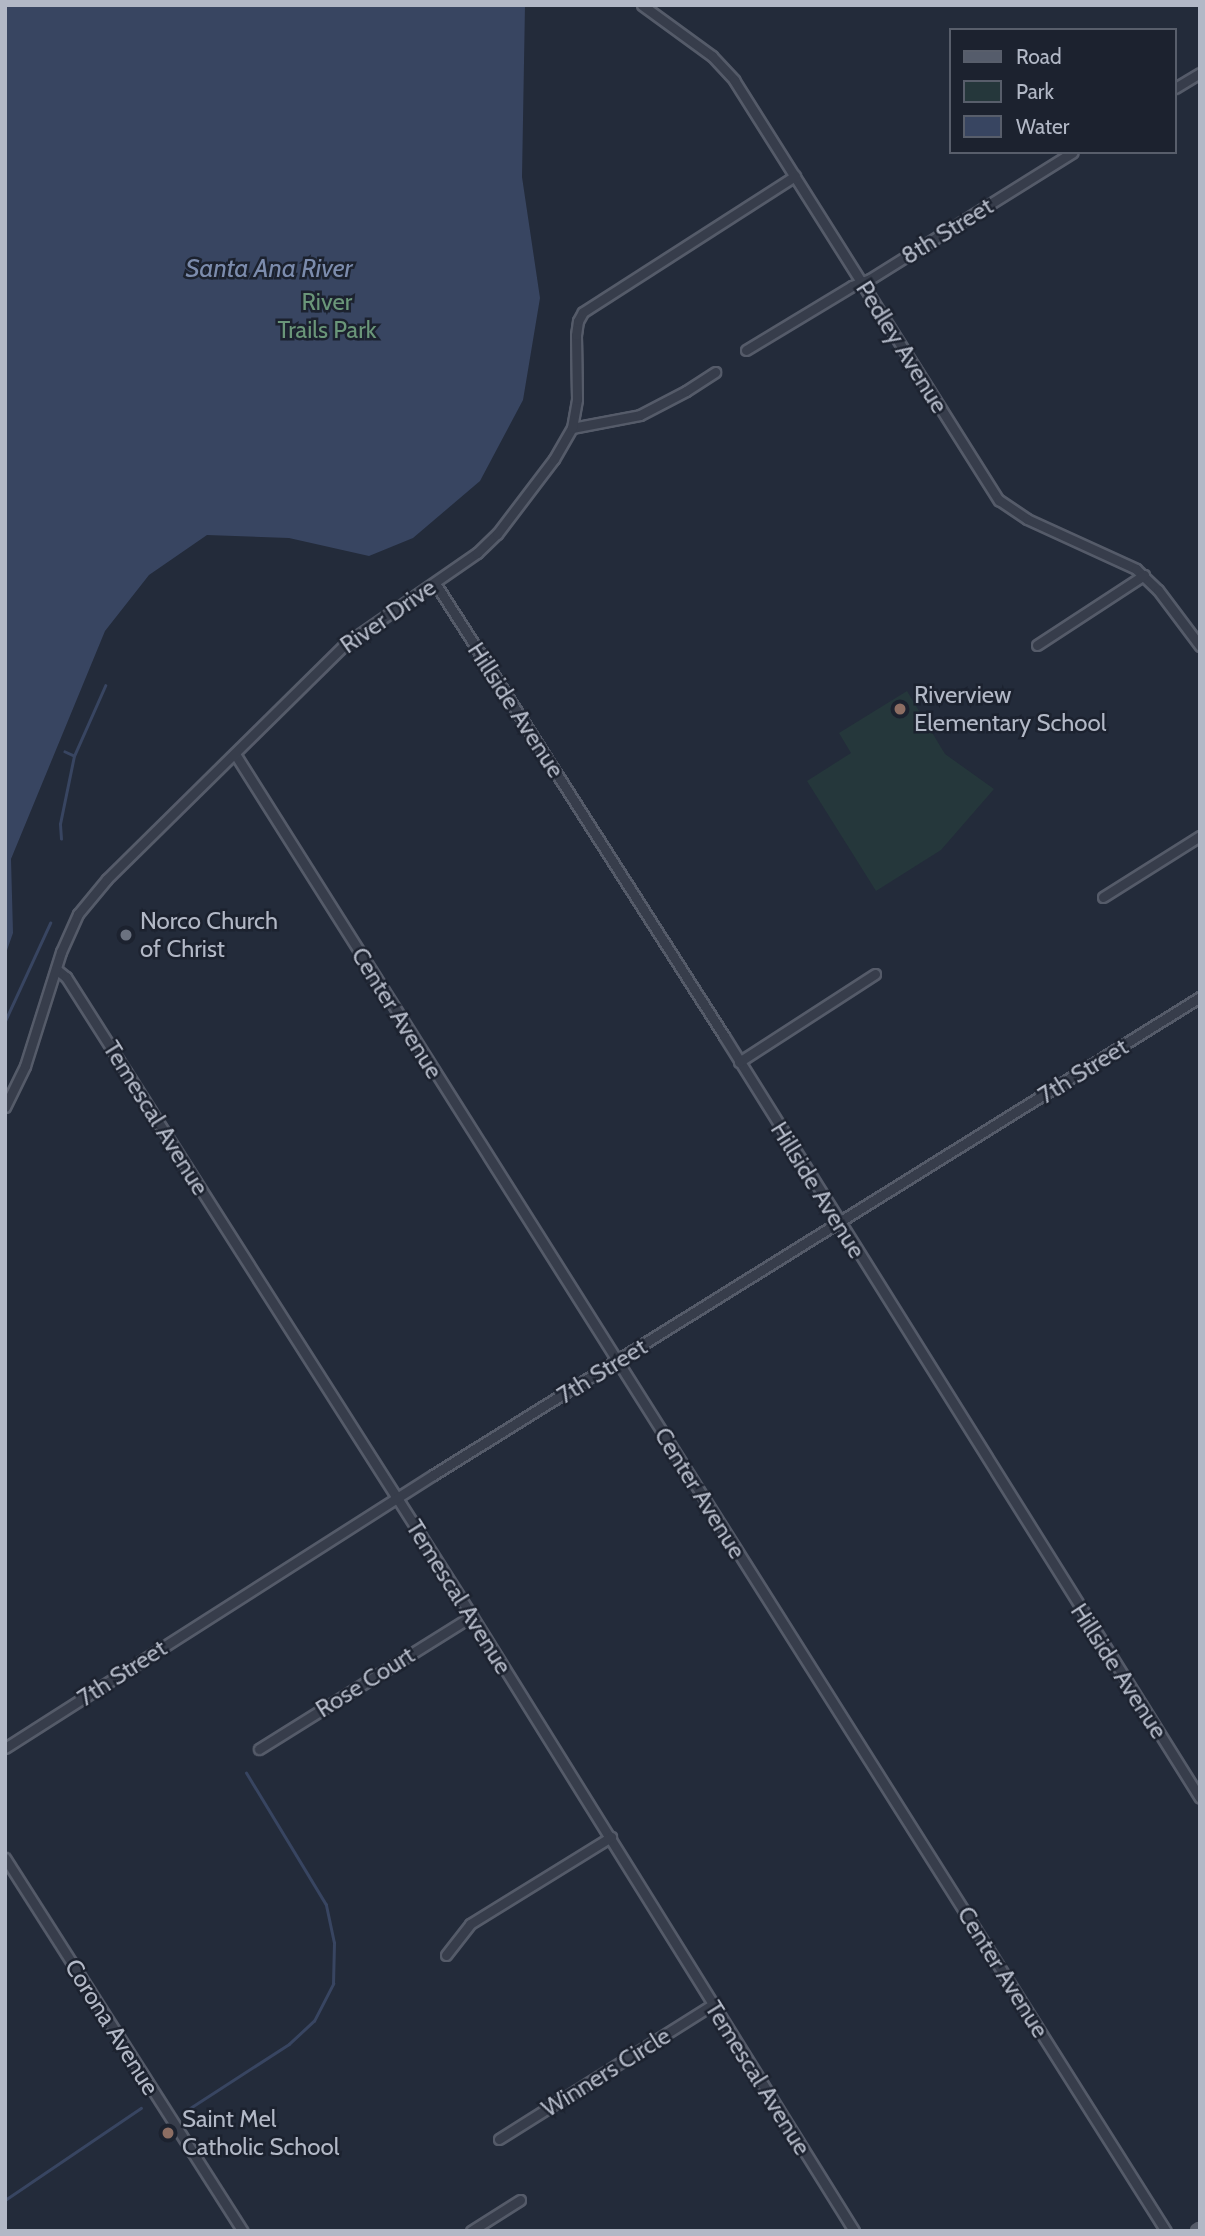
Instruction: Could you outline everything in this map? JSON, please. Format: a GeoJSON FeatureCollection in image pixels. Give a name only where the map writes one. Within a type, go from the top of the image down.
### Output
{"type":"FeatureCollection","features":[{"type":"Feature","properties":{"kind":"street","name":"Pedley Avenue"},"geometry":{"type":"LineString","coordinates":[[642,5],[722,66],[795,176],[999,500],[1027,519],[1144,575],[1200,646]]}},
{"type":"Feature","properties":{"kind":"street"},"geometry":{"type":"LineString","coordinates":[[1177,87],[1200,73]]}},
{"type":"Feature","properties":{"kind":"street","name":"8th Street"},"geometry":{"type":"LineString","coordinates":[[746,349],[862,282],[1070,154]]}},
{"type":"Feature","properties":{"kind":"street","name":"River Drive"},"geometry":{"type":"LineString","coordinates":[[5,1107],[25,1066],[56,969],[78,914],[87,903],[344,645],[435,583],[497,534],[554,459],[572,428],[576,399],[576,335],[578,321],[583,312],[795,176]]}},
{"type":"Feature","properties":{"kind":"street"},"geometry":{"type":"LineString","coordinates":[[572,428],[640,415],[687,391],[715,372]]}},
{"type":"Feature","properties":{"kind":"street"},"geometry":{"type":"LineString","coordinates":[[1037,645],[1144,575]]}},
{"type":"Feature","properties":{"kind":"street","name":"Hillside Avenue"},"geometry":{"type":"LineString","coordinates":[[435,583],[1200,1798]]}},
{"type":"Feature","properties":{"kind":"street","name":"Center Avenue"},"geometry":{"type":"LineString","coordinates":[[235,754],[1166,2231]]}},
{"type":"Feature","properties":{"kind":"street"},"geometry":{"type":"LineString","coordinates":[[1102,897],[1200,836]]}},
{"type":"Feature","properties":{"kind":"street","name":"Temescal Avenue"},"geometry":{"type":"LineString","coordinates":[[56,969],[66,977],[472,1616],[854,2231]]}},
{"type":"Feature","properties":{"kind":"street"},"geometry":{"type":"LineString","coordinates":[[739,1062],[875,974]]}},
{"type":"Feature","properties":{"kind":"street","name":"7th Street"},"geometry":{"type":"LineString","coordinates":[[5,1748],[1200,997]]}},
{"type":"Feature","properties":{"kind":"street","name":"Rose Court"},"geometry":{"type":"LineString","coordinates":[[259,1749],[472,1616]]}},
{"type":"Feature","properties":{"kind":"street"},"geometry":{"type":"LineString","coordinates":[[446,1955],[470,1924],[611,1837]]}},
{"type":"Feature","properties":{"kind":"street","name":"Corona Avenue"},"geometry":{"type":"LineString","coordinates":[[5,1858],[243,2231]]}},
{"type":"Feature","properties":{"kind":"street","name":"Winners Circle"},"geometry":{"type":"LineString","coordinates":[[499,2139],[712,2005]]}},
{"type":"Feature","properties":{"kind":"street"},"geometry":{"type":"LineString","coordinates":[[471,2231],[520,2200]]}},
{"type":"Feature","properties":{"kind":"green space"},"geometry":{"type":"Polygon","coordinates":[[[907,691],[945,754],[994,789],[941,850],[876,891],[807,781],[851,753],[839,733],[907,691]]]}},
{"type":"Feature","properties":{"kind":"water","name":"Santa Ana River"},"geometry":{"type":"Polygon","coordinates":[[[5,5],[525,5],[522,177],[540,298],[523,400],[480,481],[413,538],[369,556],[289,538],[207,535],[149,575],[105,631],[11,859],[13,933],[5,956],[5,5]]]}},
{"type":"Feature","properties":{"kind":"waterway"},"geometry":{"type":"LineString","coordinates":[[74,756],[105,686]]}},
{"type":"Feature","properties":{"kind":"waterway"},"geometry":{"type":"LineString","coordinates":[[61,839],[60,824],[74,756],[65,752]]}},
{"type":"Feature","properties":{"kind":"waterway"},"geometry":{"type":"LineString","coordinates":[[5,1021],[50,923]]}},
{"type":"Feature","properties":{"kind":"waterway"},"geometry":{"type":"LineString","coordinates":[[187,2110],[289,2044],[314,2021],[333,1984],[334,1943],[326,1905],[246,1773]]}},
{"type":"Feature","properties":{"kind":"waterway"},"geometry":{"type":"LineString","coordinates":[[5,2200],[141,2108]]}},
{"type":"Feature","properties":{"kind":"place","name":"Riverview Elementary School"},"geometry":{"type":"Point","coordinates":[900,709]}},
{"type":"Feature","properties":{"kind":"place","name":"Norco Church of Christ"},"geometry":{"type":"Point","coordinates":[126,935]}},
{"type":"Feature","properties":{"kind":"place","name":"Saint Mel Catholic School"},"geometry":{"type":"Point","coordinates":[168,2133]}},
{"type":"Feature","properties":{"kind":"park label","name":"River Trails Park"},"geometry":{"type":"Point","coordinates":[327,316]}}]}
